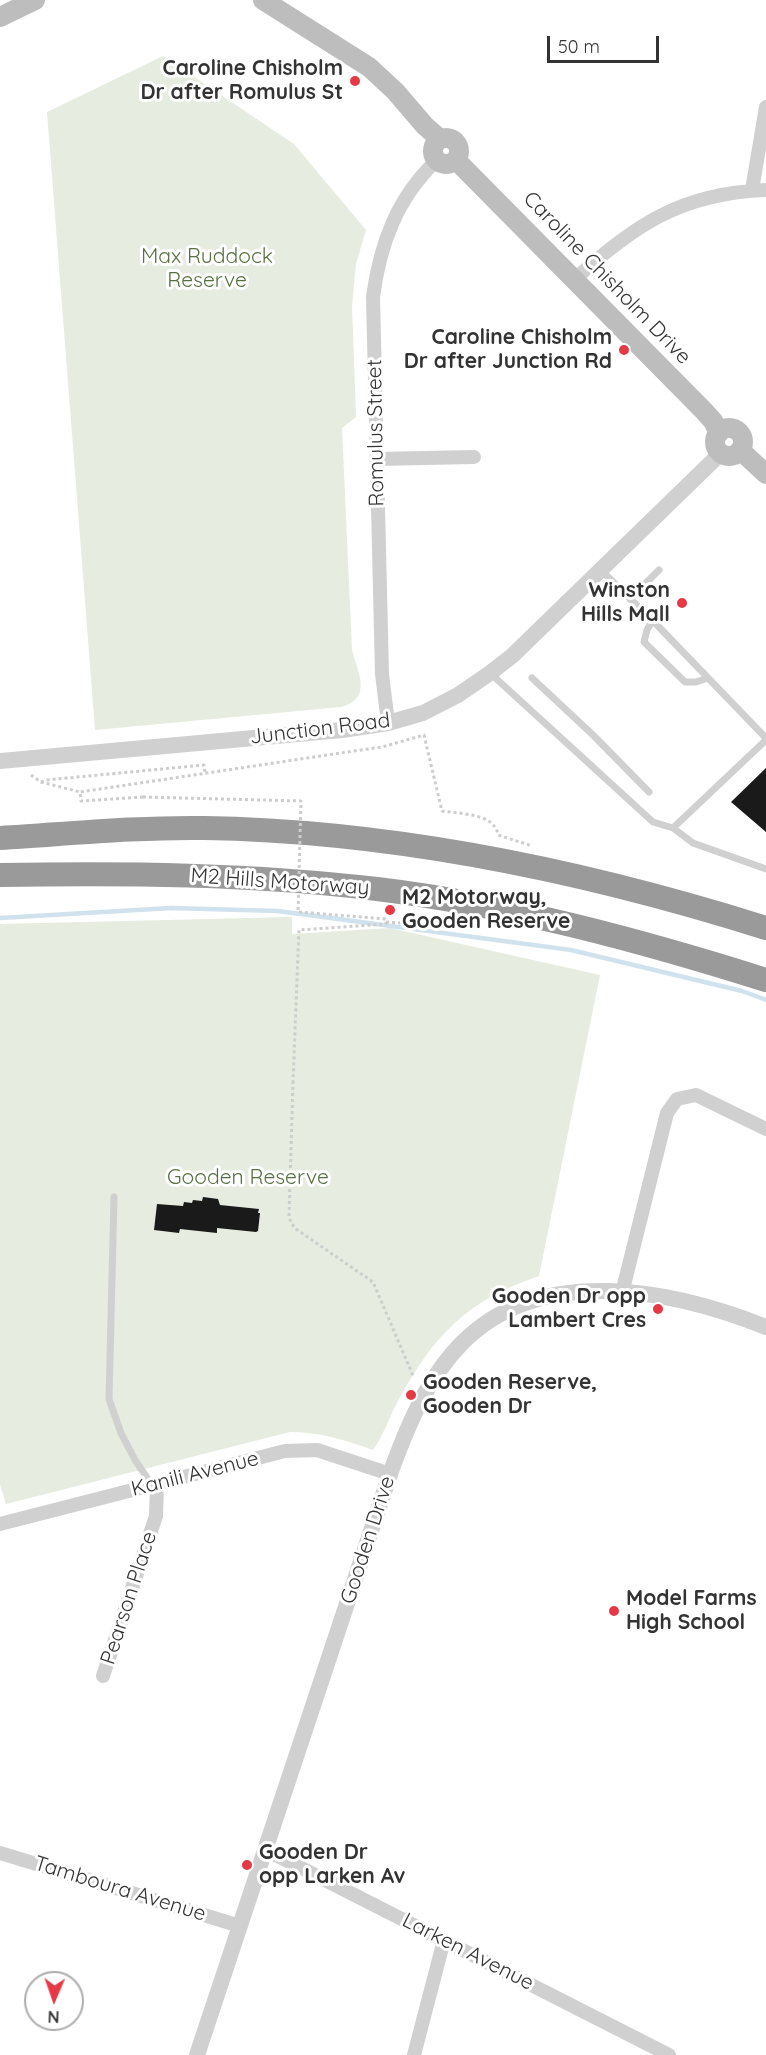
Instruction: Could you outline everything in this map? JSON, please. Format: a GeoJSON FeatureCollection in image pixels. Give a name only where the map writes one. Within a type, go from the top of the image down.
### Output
{"type":"FeatureCollection","features":[{"type":"Feature","properties":{"kind":"highway"},"geometry":{"type":"LineString","coordinates":[[0,838],[103,831],[203,828],[285,831],[394,843],[553,870],[685,903],[766,928]]}},
{"type":"Feature","properties":{"kind":"highway","name":"M2 Hills Motorway"},"geometry":{"type":"LineString","coordinates":[[0,875],[100,873],[203,875],[388,891],[542,918],[668,950],[766,980]]}},
{"type":"Feature","properties":{"kind":"main road"},"geometry":{"type":"LineString","coordinates":[[0,17],[35,0]]}},
{"type":"Feature","properties":{"kind":"main road"},"geometry":{"type":"LineString","coordinates":[[263,0],[369,68],[440,139],[450,138],[458,144],[459,156],[446,160]]}},
{"type":"Feature","properties":{"kind":"main road","name":"Caroline Chisholm Drive"},"geometry":{"type":"LineString","coordinates":[[446,160],[575,279],[704,411],[713,421],[719,433],[729,429],[736,430],[742,438],[730,452]]}},
{"type":"Feature","properties":{"kind":"main road"},"geometry":{"type":"LineString","coordinates":[[730,452],[766,474]]}},
{"type":"Feature","properties":{"kind":"street"},"geometry":{"type":"LineString","coordinates":[[575,279],[608,248],[661,214],[718,195],[759,190],[766,106]]}},
{"type":"Feature","properties":{"kind":"street","name":"Romulus Street"},"geometry":{"type":"LineString","coordinates":[[388,723],[382,674],[373,297],[376,272],[388,230],[412,190],[446,160]]}},
{"type":"Feature","properties":{"kind":"street","name":"Junction Road"},"geometry":{"type":"LineString","coordinates":[[0,761],[330,731],[388,723],[423,713],[490,674],[513,656],[601,570],[730,452]]}},
{"type":"Feature","properties":{"kind":"street"},"geometry":{"type":"LineString","coordinates":[[376,459],[474,457]]}},
{"type":"Feature","properties":{"kind":"street"},"geometry":{"type":"LineString","coordinates":[[622,1293],[667,1113],[677,1099],[696,1095],[766,1129]]}},
{"type":"Feature","properties":{"kind":"street","name":"Gooden Drive"},"geometry":{"type":"LineString","coordinates":[[197,2055],[390,1474],[411,1420],[431,1383],[450,1357],[472,1333],[512,1309],[540,1298],[576,1293],[622,1293],[686,1301],[766,1327]]}},
{"type":"Feature","properties":{"kind":"street","name":"Kanili Avenue"},"geometry":{"type":"LineString","coordinates":[[0,1524],[285,1451],[316,1450],[390,1474]]}},
{"type":"Feature","properties":{"kind":"street","name":"Pearson Place"},"geometry":{"type":"LineString","coordinates":[[103,1676],[156,1516],[154,1485]]}},
{"type":"Feature","properties":{"kind":"street","name":"Larken Avenue"},"geometry":{"type":"LineString","coordinates":[[266,1850],[444,1940],[651,2051],[669,2055]]}},
{"type":"Feature","properties":{"kind":"street","name":"Tamboura Avenue"},"geometry":{"type":"LineString","coordinates":[[0,1853],[240,1926]]}},
{"type":"Feature","properties":{"kind":"street"},"geometry":{"type":"LineString","coordinates":[[414,2055],[444,1940]]}},
{"type":"Feature","properties":{"kind":"lane"},"geometry":{"type":"LineString","coordinates":[[601,570],[766,739],[674,828]]}},
{"type":"Feature","properties":{"kind":"lane"},"geometry":{"type":"LineString","coordinates":[[630,599],[659,570]]}},
{"type":"Feature","properties":{"kind":"lane"},"geometry":{"type":"LineString","coordinates":[[652,621],[644,642],[685,682],[696,682],[708,678]]}},
{"type":"Feature","properties":{"kind":"lane"},"geometry":{"type":"LineString","coordinates":[[490,674],[652,822],[674,828],[693,843],[766,869]]}},
{"type":"Feature","properties":{"kind":"lane"},"geometry":{"type":"LineString","coordinates":[[532,678],[649,792]]}},
{"type":"Feature","properties":{"kind":"lane"},"geometry":{"type":"LineString","coordinates":[[114,1197],[109,1399],[121,1433],[135,1460],[154,1485]]}},
{"type":"Feature","properties":{"kind":"path"},"geometry":{"type":"LineString","coordinates":[[31,774],[41,782],[80,792],[372,748],[424,735],[442,811],[487,819],[495,825],[498,835],[537,847]]}},
{"type":"Feature","properties":{"kind":"path"},"geometry":{"type":"LineString","coordinates":[[41,782],[204,765],[205,772]]}},
{"type":"Feature","properties":{"kind":"path"},"geometry":{"type":"LineString","coordinates":[[80,792],[81,801],[143,798],[301,801],[298,912],[386,919],[386,922]]}},
{"type":"Feature","properties":{"kind":"path"},"geometry":{"type":"LineString","coordinates":[[414,1378],[373,1282],[296,1229],[291,1223],[293,1081],[299,930],[386,924],[386,922],[428,925],[428,916]]}},
{"type":"Feature","properties":{"kind":"green space","name":"Max Ruddock Reserve"},"geometry":{"type":"Polygon","coordinates":[[[163,56],[294,144],[366,230],[356,264],[352,306],[356,417],[342,428],[352,650],[361,684],[357,698],[341,707],[95,730],[47,112],[163,56]]]}},
{"type":"Feature","properties":{"kind":"green space","name":"Gooden Reserve"},"geometry":{"type":"Polygon","coordinates":[[[292,917],[292,934],[390,928],[600,975],[539,1276],[514,1286],[472,1309],[439,1339],[411,1378],[373,1450],[332,1437],[290,1432],[6,1504],[0,1485],[0,924],[292,917]]]}},
{"type":"Feature","properties":{"kind":"building"},"geometry":{"type":"Polygon","coordinates":[[[766,768],[766,832],[731,802],[766,768]]]}},
{"type":"Feature","properties":{"kind":"building"},"geometry":{"type":"Polygon","coordinates":[[[203,1197],[218,1199],[220,1205],[259,1209],[258,1231],[217,1228],[217,1233],[180,1229],[179,1233],[154,1230],[157,1204],[183,1206],[184,1202],[202,1201],[203,1197]]]}},
{"type":"Feature","properties":{"kind":"waterway"},"geometry":{"type":"LineString","coordinates":[[0,918],[171,908],[278,911],[571,950],[742,991],[766,1000]]}},
{"type":"Feature","properties":{"kind":"place","name":"Caroline Chisholm Dr after Romulus St"},"geometry":{"type":"Point","coordinates":[355,81]}},
{"type":"Feature","properties":{"kind":"place","name":"Caroline Chisholm Dr after Junction Rd"},"geometry":{"type":"Point","coordinates":[624,350]}},
{"type":"Feature","properties":{"kind":"place","name":"Winston Hills Mall"},"geometry":{"type":"Point","coordinates":[682,603]}},
{"type":"Feature","properties":{"kind":"place","name":"M2 Motorway, Gooden Reserve"},"geometry":{"type":"Point","coordinates":[390,910]}},
{"type":"Feature","properties":{"kind":"place","name":"Gooden Dr opp Lambert Cres"},"geometry":{"type":"Point","coordinates":[658,1309]}},
{"type":"Feature","properties":{"kind":"place","name":"Gooden Reserve, Gooden Dr"},"geometry":{"type":"Point","coordinates":[411,1395]}},
{"type":"Feature","properties":{"kind":"place","name":"Model Farms High School"},"geometry":{"type":"Point","coordinates":[614,1611]}},
{"type":"Feature","properties":{"kind":"place","name":"Gooden Dr opp Larken Av"},"geometry":{"type":"Point","coordinates":[247,1865]}}]}
